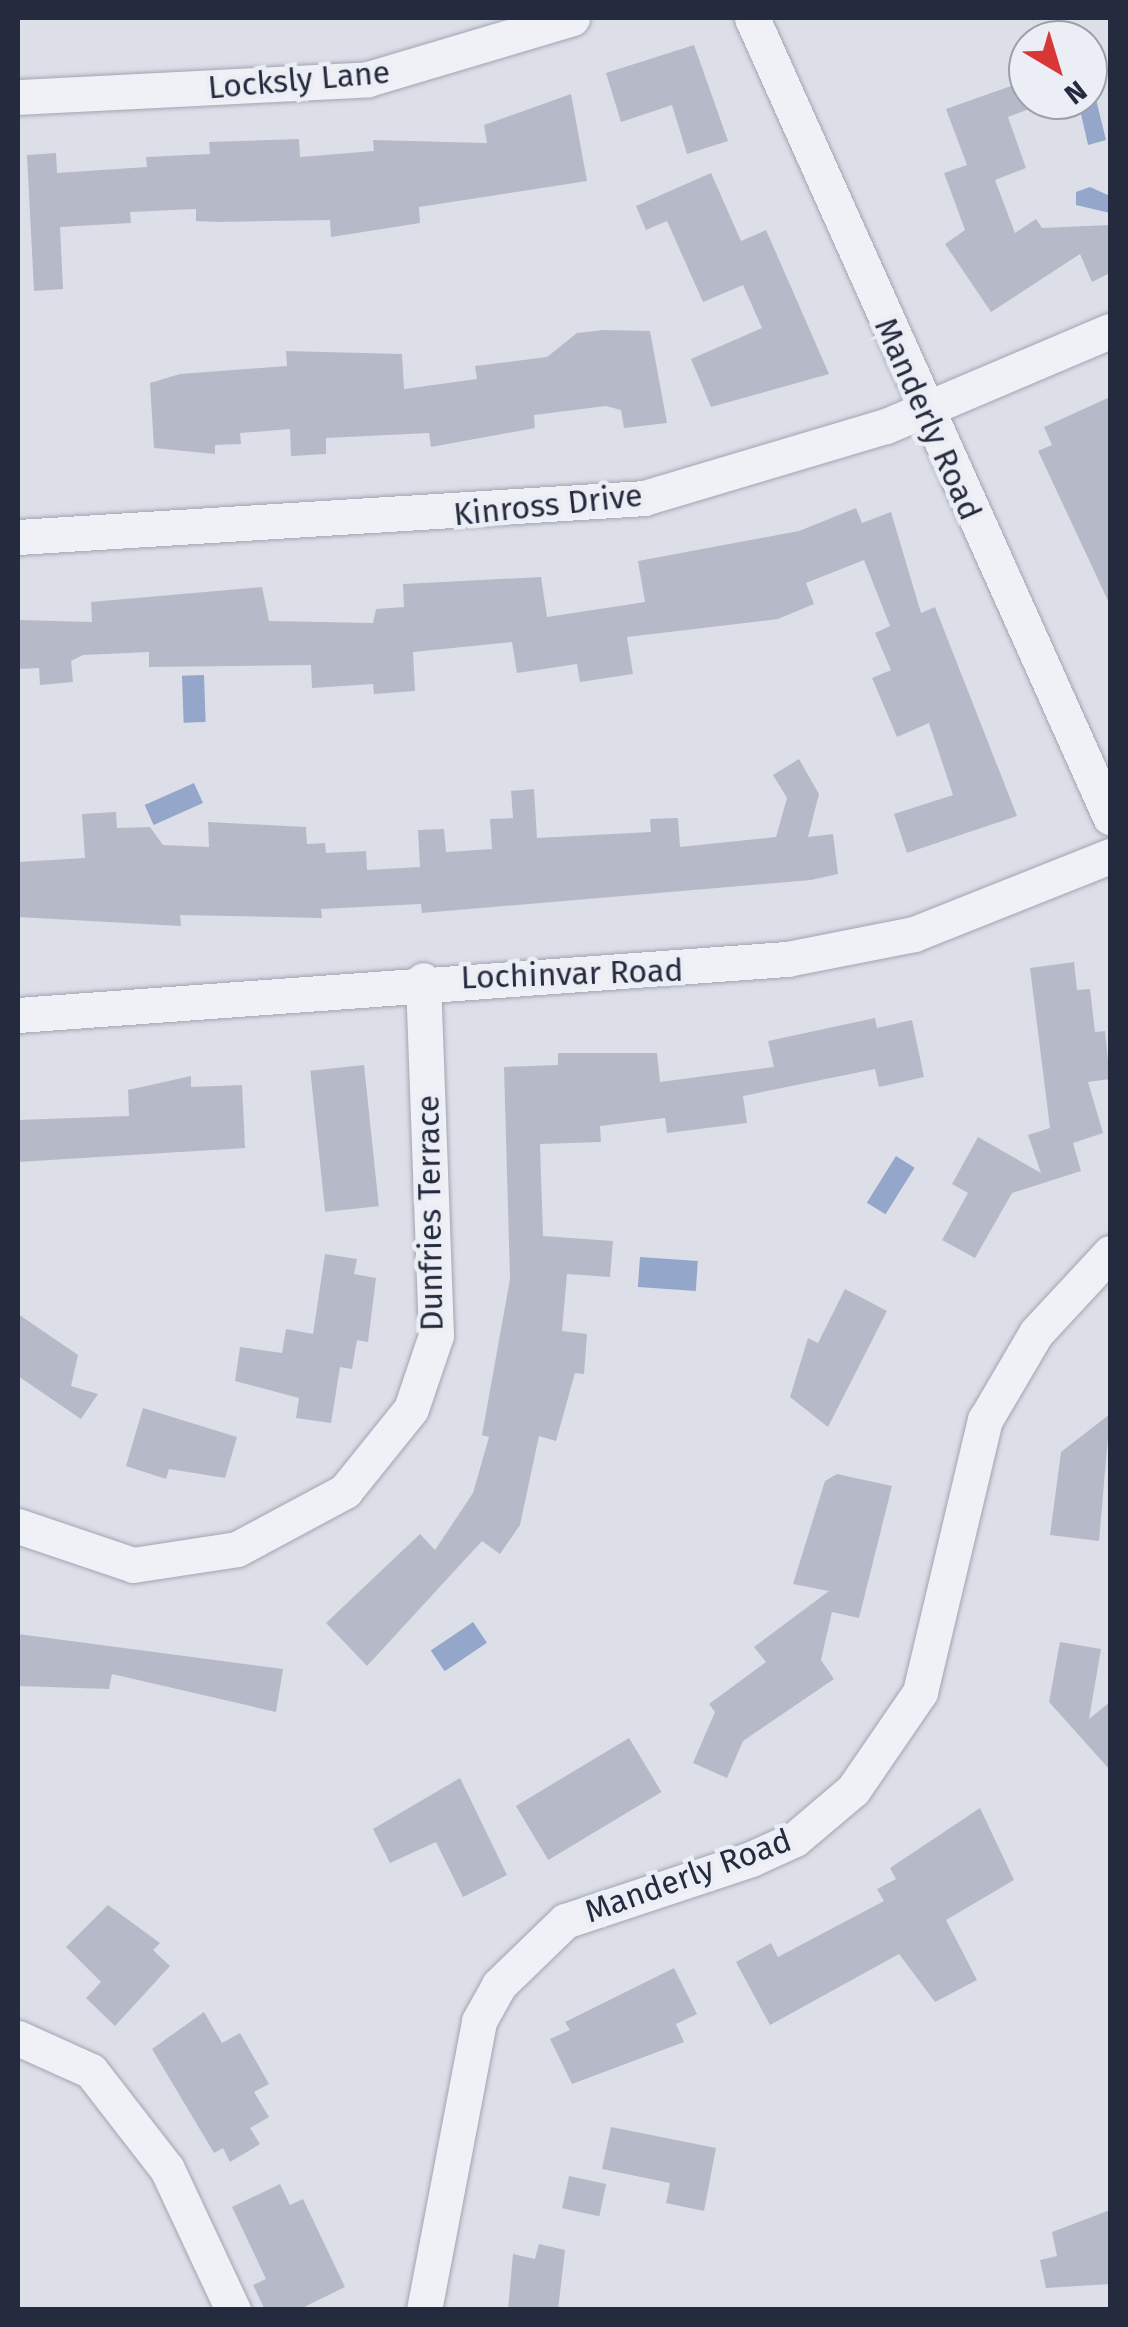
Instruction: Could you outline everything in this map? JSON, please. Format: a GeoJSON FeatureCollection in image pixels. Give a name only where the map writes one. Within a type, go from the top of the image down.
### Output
{"type":"FeatureCollection","features":[{"type":"Feature","properties":{"kind":"street","name":"Locksly Lane"},"geometry":{"type":"LineString","coordinates":[[18,98],[368,79],[572,18]]}},
{"type":"Feature","properties":{"kind":"street","name":"Manderly Road"},"geometry":{"type":"LineString","coordinates":[[752,18],[922,408],[1110,817]]}},
{"type":"Feature","properties":{"kind":"street","name":"Kinross Drive"},"geometry":{"type":"LineString","coordinates":[[18,537],[625,500],[922,408],[1110,331]]}},
{"type":"Feature","properties":{"kind":"street","name":"Lochinvar Road"},"geometry":{"type":"LineString","coordinates":[[18,1015],[423,980],[639,976],[787,958],[914,934],[1110,856]]}},
{"type":"Feature","properties":{"kind":"street","name":"Dunfries Terrace"},"geometry":{"type":"LineString","coordinates":[[18,1526],[132,1565],[237,1549],[344,1491],[411,1409],[436,1336],[423,980]]}},
{"type":"Feature","properties":{"kind":"street","name":"Manderly Road"},"geometry":{"type":"LineString","coordinates":[[424,2310],[479,2021],[499,1985],[564,1921],[780,1846],[853,1790],[920,1692],[991,1406],[1036,1333],[1110,1253]]}},
{"type":"Feature","properties":{"kind":"street"},"geometry":{"type":"LineString","coordinates":[[18,2038],[91,2071],[168,2169],[233,2310]]}},
{"type":"Feature","properties":{"kind":"water"},"geometry":{"type":"Polygon","coordinates":[[[1082,120],[1101,120],[1106,140],[1088,145],[1082,120]]]}},
{"type":"Feature","properties":{"kind":"water"},"geometry":{"type":"Polygon","coordinates":[[[1090,187],[1110,196],[1110,213],[1076,205],[1076,192],[1090,187]]]}},
{"type":"Feature","properties":{"kind":"water"},"geometry":{"type":"Polygon","coordinates":[[[204,675],[206,722],[184,723],[182,676],[204,675]]]}},
{"type":"Feature","properties":{"kind":"water"},"geometry":{"type":"Polygon","coordinates":[[[194,783],[203,803],[154,825],[145,805],[194,783]]]}},
{"type":"Feature","properties":{"kind":"water"},"geometry":{"type":"Polygon","coordinates":[[[896,1156],[915,1168],[886,1214],[867,1203],[896,1156]]]}},
{"type":"Feature","properties":{"kind":"water"},"geometry":{"type":"Polygon","coordinates":[[[640,1257],[698,1261],[696,1291],[638,1287],[640,1257]]]}},
{"type":"Feature","properties":{"kind":"water"},"geometry":{"type":"Polygon","coordinates":[[[473,1622],[487,1643],[445,1671],[431,1651],[473,1622]]]}},
{"type":"Feature","properties":{"kind":"building"},"geometry":{"type":"Polygon","coordinates":[[[694,45],[728,141],[687,154],[672,105],[621,122],[606,73],[694,45]]]}},
{"type":"Feature","properties":{"kind":"building"},"geometry":{"type":"Polygon","coordinates":[[[1008,87],[1008,120],[1026,168],[995,180],[1015,233],[1036,219],[1042,228],[1110,225],[1110,273],[1092,282],[1080,254],[991,312],[945,244],[965,230],[944,173],[967,165],[946,109],[1008,87]]]}},
{"type":"Feature","properties":{"kind":"building"},"geometry":{"type":"Polygon","coordinates":[[[571,94],[587,181],[419,207],[420,223],[331,237],[330,220],[218,222],[196,221],[196,209],[130,212],[131,223],[60,227],[63,289],[34,291],[27,155],[56,153],[57,173],[147,167],[146,157],[210,154],[209,142],[299,139],[300,157],[374,151],[373,140],[487,143],[484,125],[571,94]]]}},
{"type":"Feature","properties":{"kind":"building"},"geometry":{"type":"Polygon","coordinates":[[[711,173],[741,241],[766,230],[829,374],[711,407],[691,359],[762,328],[743,285],[703,302],[667,221],[646,230],[636,206],[711,173]]]}},
{"type":"Feature","properties":{"kind":"building"},"geometry":{"type":"Polygon","coordinates":[[[650,331],[667,423],[624,428],[621,410],[606,406],[534,415],[535,428],[431,447],[429,433],[326,438],[326,454],[291,456],[290,429],[240,433],[241,444],[215,445],[215,454],[154,448],[150,383],[180,374],[287,366],[286,351],[402,354],[404,389],[477,379],[475,366],[547,357],[577,333],[650,331]]]}},
{"type":"Feature","properties":{"kind":"building"},"geometry":{"type":"Polygon","coordinates":[[[1110,397],[1110,605],[1038,451],[1052,445],[1044,427],[1110,397]]]}},
{"type":"Feature","properties":{"kind":"building"},"geometry":{"type":"Polygon","coordinates":[[[856,508],[862,523],[891,512],[921,613],[935,607],[1017,816],[907,853],[894,814],[953,795],[929,723],[897,737],[872,678],[891,670],[875,633],[890,626],[864,560],[806,583],[814,604],[778,619],[627,637],[633,674],[580,682],[577,664],[517,673],[512,642],[413,652],[415,691],[374,694],[373,684],[312,688],[311,665],[149,667],[149,652],[83,655],[71,661],[73,682],[40,685],[39,668],[18,669],[18,620],[92,622],[91,602],[262,587],[269,621],[373,623],[376,609],[404,607],[403,584],[541,577],[547,617],[645,602],[638,561],[799,531],[856,508]]]}},
{"type":"Feature","properties":{"kind":"building"},"geometry":{"type":"Polygon","coordinates":[[[799,759],[819,794],[808,837],[833,834],[838,874],[811,880],[422,913],[421,904],[321,909],[322,918],[180,915],[181,926],[18,917],[18,862],[85,858],[82,814],[116,812],[117,828],[150,827],[163,845],[209,847],[208,822],[306,827],[307,844],[325,843],[326,853],[366,851],[367,870],[420,867],[418,830],[444,829],[446,852],[492,849],[490,819],[513,818],[511,791],[534,789],[537,838],[651,832],[650,819],[678,818],[680,847],[776,837],[787,798],[773,775],[799,759]]]}},
{"type":"Feature","properties":{"kind":"building"},"geometry":{"type":"Polygon","coordinates":[[[1074,962],[1077,990],[1090,989],[1095,1032],[1105,1031],[1110,1079],[1088,1082],[1103,1133],[1073,1143],[1081,1171],[1012,1193],[975,1258],[942,1240],[968,1193],[952,1184],[978,1137],[1041,1173],[1028,1135],[1050,1128],[1030,968],[1074,962]]]}},
{"type":"Feature","properties":{"kind":"building"},"geometry":{"type":"Polygon","coordinates":[[[875,1018],[877,1028],[912,1020],[924,1077],[879,1087],[875,1069],[743,1096],[747,1123],[667,1133],[665,1118],[600,1126],[601,1142],[540,1144],[543,1236],[613,1241],[610,1277],[567,1274],[562,1331],[587,1334],[584,1374],[575,1373],[556,1441],[539,1436],[520,1525],[500,1554],[482,1541],[367,1666],[326,1623],[420,1534],[435,1550],[473,1493],[489,1437],[482,1435],[510,1279],[504,1067],[558,1065],[558,1053],[657,1053],[660,1082],[774,1067],[768,1041],[875,1018]]]}},
{"type":"Feature","properties":{"kind":"building"},"geometry":{"type":"Polygon","coordinates":[[[364,1065],[379,1206],[325,1212],[310,1071],[364,1065]]]}},
{"type":"Feature","properties":{"kind":"building"},"geometry":{"type":"Polygon","coordinates":[[[191,1076],[191,1087],[242,1085],[245,1148],[18,1162],[18,1120],[129,1116],[128,1090],[191,1076]]]}},
{"type":"Feature","properties":{"kind":"building"},"geometry":{"type":"Polygon","coordinates":[[[325,1254],[357,1259],[354,1274],[376,1278],[368,1342],[357,1340],[352,1369],[340,1367],[331,1423],[296,1418],[299,1398],[235,1381],[240,1347],[282,1353],[286,1329],[313,1334],[325,1254]]]}},
{"type":"Feature","properties":{"kind":"building"},"geometry":{"type":"Polygon","coordinates":[[[845,1289],[887,1311],[828,1427],[790,1397],[808,1338],[818,1343],[845,1289]]]}},
{"type":"Feature","properties":{"kind":"building"},"geometry":{"type":"Polygon","coordinates":[[[18,1314],[78,1355],[71,1386],[98,1394],[81,1419],[18,1376],[18,1314]]]}},
{"type":"Feature","properties":{"kind":"building"},"geometry":{"type":"Polygon","coordinates":[[[143,1408],[237,1437],[225,1478],[169,1469],[166,1479],[126,1466],[143,1408]]]}},
{"type":"Feature","properties":{"kind":"building"},"geometry":{"type":"Polygon","coordinates":[[[1110,1414],[1099,1541],[1050,1535],[1061,1452],[1110,1414]]]}},
{"type":"Feature","properties":{"kind":"building"},"geometry":{"type":"Polygon","coordinates":[[[837,1474],[892,1486],[859,1618],[832,1612],[821,1660],[834,1679],[743,1741],[727,1778],[693,1763],[715,1712],[709,1704],[766,1662],[754,1647],[829,1591],[793,1584],[825,1481],[837,1474]]]}},
{"type":"Feature","properties":{"kind":"building"},"geometry":{"type":"Polygon","coordinates":[[[18,1634],[283,1669],[276,1712],[112,1674],[109,1689],[18,1686],[18,1634]]]}},
{"type":"Feature","properties":{"kind":"building"},"geometry":{"type":"Polygon","coordinates":[[[1060,1642],[1101,1649],[1089,1719],[1110,1702],[1110,1770],[1049,1702],[1060,1642]]]}},
{"type":"Feature","properties":{"kind":"building"},"geometry":{"type":"Polygon","coordinates":[[[629,1738],[661,1792],[548,1860],[516,1806],[629,1738]]]}},
{"type":"Feature","properties":{"kind":"building"},"geometry":{"type":"Polygon","coordinates":[[[460,1778],[507,1875],[463,1897],[436,1842],[390,1863],[373,1829],[460,1778]]]}},
{"type":"Feature","properties":{"kind":"building"},"geometry":{"type":"Polygon","coordinates":[[[980,1808],[1014,1880],[946,1920],[977,1980],[935,2002],[899,1954],[770,2025],[736,1962],[771,1943],[778,1957],[884,1901],[877,1889],[896,1879],[890,1868],[980,1808]]]}},
{"type":"Feature","properties":{"kind":"building"},"geometry":{"type":"Polygon","coordinates":[[[108,1905],[160,1943],[153,1950],[170,1966],[115,2026],[86,1998],[101,1982],[66,1947],[108,1905]]]}},
{"type":"Feature","properties":{"kind":"building"},"geometry":{"type":"Polygon","coordinates":[[[674,1968],[697,2014],[676,2024],[684,2042],[572,2084],[550,2039],[570,2030],[565,2022],[674,1968]]]}},
{"type":"Feature","properties":{"kind":"building"},"geometry":{"type":"Polygon","coordinates":[[[204,2012],[222,2043],[240,2033],[269,2084],[254,2092],[269,2117],[250,2128],[260,2144],[230,2162],[223,2148],[214,2153],[152,2049],[204,2012]]]}},
{"type":"Feature","properties":{"kind":"building"},"geometry":{"type":"Polygon","coordinates":[[[611,2127],[716,2148],[704,2211],[666,2203],[670,2183],[602,2169],[611,2127]]]}},
{"type":"Feature","properties":{"kind":"building"},"geometry":{"type":"Polygon","coordinates":[[[569,2176],[606,2184],[599,2216],[562,2208],[569,2176]]]}},
{"type":"Feature","properties":{"kind":"building"},"geometry":{"type":"Polygon","coordinates":[[[280,2184],[290,2205],[303,2199],[345,2287],[298,2310],[265,2310],[253,2285],[266,2279],[232,2207],[280,2184]]]}},
{"type":"Feature","properties":{"kind":"building"},"geometry":{"type":"Polygon","coordinates":[[[1110,2210],[1110,2284],[1046,2288],[1040,2260],[1057,2256],[1052,2232],[1110,2210]]]}},
{"type":"Feature","properties":{"kind":"building"},"geometry":{"type":"Polygon","coordinates":[[[539,2244],[565,2250],[558,2310],[508,2310],[513,2254],[535,2259],[539,2244]]]}}]}
